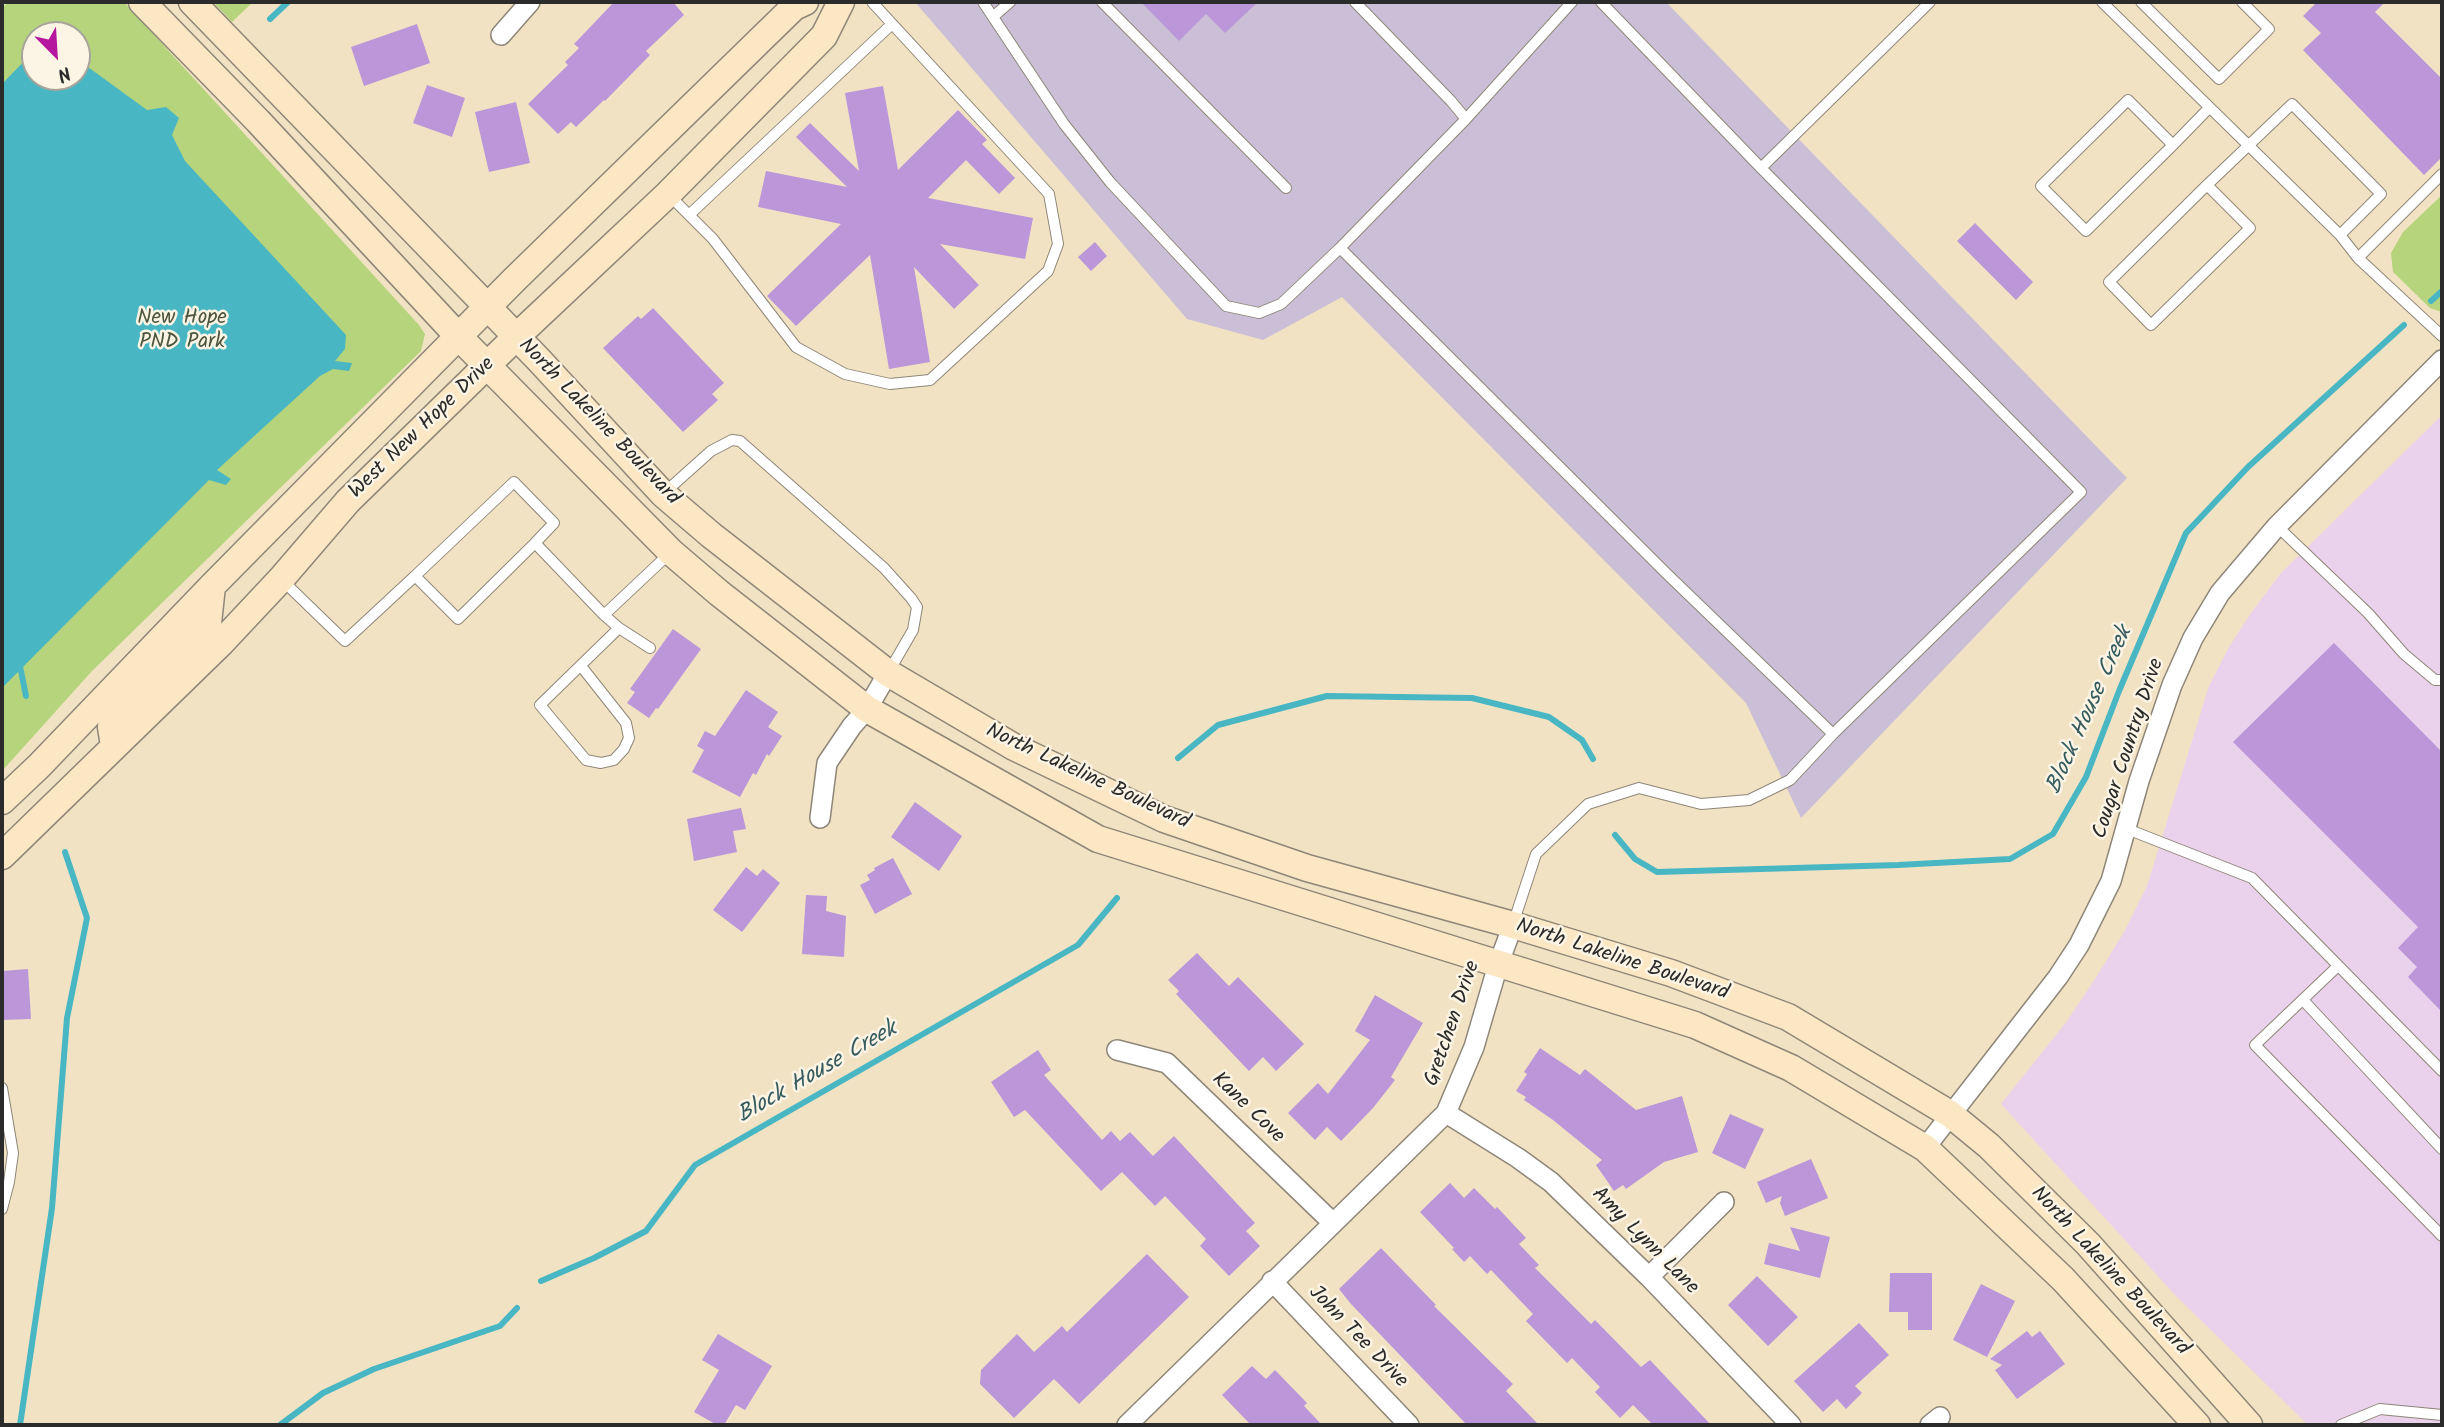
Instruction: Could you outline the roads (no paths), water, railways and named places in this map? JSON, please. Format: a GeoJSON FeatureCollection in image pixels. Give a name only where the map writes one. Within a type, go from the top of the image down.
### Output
{"type":"FeatureCollection","features":[{"type":"Feature","properties":{"kind":"main road","name":"North Lakeline Boulevard"},"geometry":{"type":"LineString","coordinates":[[142,2],[258,121],[458,336],[671,552],[867,709],[1098,839],[1695,1025],[1791,1068],[1925,1148],[2063,1279],[2197,1425]]}},
{"type":"Feature","properties":{"kind":"main road","name":"North Lakeline Boulevard"},"geometry":{"type":"LineString","coordinates":[[191,2],[516,337],[663,494],[888,673],[1014,747],[1164,818],[1307,868],[1513,925],[1671,974],[1788,1017],[1950,1114],[1989,1146],[2088,1244],[2249,1425]]}},
{"type":"Feature","properties":{"kind":"main road","name":"West New Hope Drive"},"geometry":{"type":"LineString","coordinates":[[2,801],[487,307],[794,7],[805,2]]}},
{"type":"Feature","properties":{"kind":"main road","name":"West New Hope Drive"},"geometry":{"type":"LineString","coordinates":[[2,856],[220,643],[281,579],[348,501],[668,194],[824,36],[841,2]]}},
{"type":"Feature","properties":{"kind":"main road"},"geometry":{"type":"LineString","coordinates":[[114,746],[111,727],[122,708],[208,622],[212,586]]}},
{"type":"Feature","properties":{"kind":"street"},"geometry":{"type":"LineString","coordinates":[[501,35],[530,2]]}},
{"type":"Feature","properties":{"kind":"street","name":"Cougar Country Drive"},"geometry":{"type":"LineString","coordinates":[[1925,1148],[2080,945],[2111,881],[2139,781],[2164,708],[2193,638],[2220,593],[2277,526],[2442,360]]}},
{"type":"Feature","properties":{"kind":"street"},"geometry":{"type":"LineString","coordinates":[[820,818],[827,763],[867,709],[888,673]]}},
{"type":"Feature","properties":{"kind":"street","name":"Gretchen Drive"},"geometry":{"type":"LineString","coordinates":[[1127,1425],[1446,1113],[1474,1047],[1498,965],[1513,925]]}},
{"type":"Feature","properties":{"kind":"street","name":"Kane Cove"},"geometry":{"type":"LineString","coordinates":[[1117,1050],[1167,1063],[1333,1223]]}},
{"type":"Feature","properties":{"kind":"street","name":"Amy Lynn Lane"},"geometry":{"type":"LineString","coordinates":[[1446,1113],[1551,1182],[1649,1277],[1791,1425]]}},
{"type":"Feature","properties":{"kind":"street"},"geometry":{"type":"LineString","coordinates":[[1649,1277],[1724,1202]]}},
{"type":"Feature","properties":{"kind":"street","name":"John Tee Drive"},"geometry":{"type":"LineString","coordinates":[[1272,1281],[1409,1425]]}},
{"type":"Feature","properties":{"kind":"lane"},"geometry":{"type":"LineString","coordinates":[[668,194],[713,239],[796,347],[845,374],[890,384],[930,380],[1048,271],[1058,244],[1049,194],[872,2]]}},
{"type":"Feature","properties":{"kind":"lane"},"geometry":{"type":"LineString","coordinates":[[983,2],[1064,124],[1102,171],[1226,306],[1259,313],[1281,304],[1340,248],[1466,119],[1572,2]]}},
{"type":"Feature","properties":{"kind":"lane"},"geometry":{"type":"LineString","coordinates":[[994,16],[1010,2]]}},
{"type":"Feature","properties":{"kind":"lane"},"geometry":{"type":"LineString","coordinates":[[1102,2],[1286,188]]}},
{"type":"Feature","properties":{"kind":"lane"},"geometry":{"type":"LineString","coordinates":[[1355,2],[1466,119]]}},
{"type":"Feature","properties":{"kind":"lane"},"geometry":{"type":"LineString","coordinates":[[1601,2],[1761,168],[1930,2]]}},
{"type":"Feature","properties":{"kind":"lane"},"geometry":{"type":"LineString","coordinates":[[2102,2],[2340,235],[2358,258],[2442,337]]}},
{"type":"Feature","properties":{"kind":"lane"},"geometry":{"type":"LineString","coordinates":[[2141,2],[2220,79],[2269,29],[2242,2]]}},
{"type":"Feature","properties":{"kind":"lane"},"geometry":{"type":"LineString","coordinates":[[689,215],[892,24]]}},
{"type":"Feature","properties":{"kind":"lane"},"geometry":{"type":"LineString","coordinates":[[2173,145],[2128,100],[2041,186],[2086,231],[2173,145],[2209,108]]}},
{"type":"Feature","properties":{"kind":"lane"},"geometry":{"type":"LineString","coordinates":[[2207,185],[2250,228],[2151,325],[2109,282],[2207,185],[2291,104],[2381,194],[2340,235]]}},
{"type":"Feature","properties":{"kind":"lane","name":"Gretchen Drive"},"geometry":{"type":"LineString","coordinates":[[1513,925],[1536,854],[1588,804],[1639,788],[1701,804],[1749,800],[1790,780],[1833,734],[2081,492],[1761,168]]}},
{"type":"Feature","properties":{"kind":"lane"},"geometry":{"type":"LineString","coordinates":[[2358,258],[2442,174]]}},
{"type":"Feature","properties":{"kind":"lane"},"geometry":{"type":"LineString","coordinates":[[1340,248],[1666,573],[1833,734]]}},
{"type":"Feature","properties":{"kind":"lane"},"geometry":{"type":"LineString","coordinates":[[663,494],[711,451],[732,440],[740,441],[884,568],[917,607],[913,630],[888,673]]}},
{"type":"Feature","properties":{"kind":"lane"},"geometry":{"type":"LineString","coordinates":[[281,579],[345,641],[514,482],[554,523],[458,619],[415,576]]}},
{"type":"Feature","properties":{"kind":"lane"},"geometry":{"type":"LineString","coordinates":[[2277,526],[2368,613],[2404,654],[2435,680],[2442,680]]}},
{"type":"Feature","properties":{"kind":"lane"},"geometry":{"type":"LineString","coordinates":[[535,543],[604,615],[650,648]]}},
{"type":"Feature","properties":{"kind":"lane"},"geometry":{"type":"LineString","coordinates":[[604,615],[671,552]]}},
{"type":"Feature","properties":{"kind":"lane"},"geometry":{"type":"LineString","coordinates":[[581,666],[626,723],[629,738],[614,760],[601,763],[586,760],[540,705],[619,628]]}},
{"type":"Feature","properties":{"kind":"lane"},"geometry":{"type":"LineString","coordinates":[[2126,829],[2252,878],[2442,1071]]}},
{"type":"Feature","properties":{"kind":"lane"},"geometry":{"type":"LineString","coordinates":[[2338,966],[2255,1045],[2442,1236]]}},
{"type":"Feature","properties":{"kind":"lane"},"geometry":{"type":"LineString","coordinates":[[2302,1000],[2442,1149]]}},
{"type":"Feature","properties":{"kind":"lane"},"geometry":{"type":"LineString","coordinates":[[2,1088],[13,1153],[2,1209]]}},
{"type":"Feature","properties":{"kind":"lane"},"geometry":{"type":"LineString","coordinates":[[2341,1425],[2380,1409],[2442,1415]]}},
{"type":"Feature","properties":{"kind":"water","name":"New Hope PND Park"},"geometry":{"type":"Polygon","coordinates":[[[21,64],[21,91],[91,91],[91,69],[147,110],[166,107],[179,118],[172,135],[185,161],[346,335],[345,349],[335,361],[352,363],[349,371],[333,369],[320,376],[217,470],[231,479],[226,485],[209,480],[2,688],[2,84],[21,64]]]}},
{"type":"Feature","properties":{"kind":"waterway"},"geometry":{"type":"LineString","coordinates":[[270,19],[288,2]]}},
{"type":"Feature","properties":{"kind":"waterway","name":"Block House Creek"},"geometry":{"type":"LineString","coordinates":[[2431,301],[2442,291]]}},
{"type":"Feature","properties":{"kind":"waterway","name":"Block House Creek"},"geometry":{"type":"LineString","coordinates":[[1615,835],[1635,859],[1657,872],[2010,859],[2053,834],[2086,777],[2186,533],[2248,467],[2404,325]]}},
{"type":"Feature","properties":{"kind":"waterway"},"geometry":{"type":"LineString","coordinates":[[19,661],[26,696]]}},
{"type":"Feature","properties":{"kind":"waterway","name":"Block House Creek"},"geometry":{"type":"LineString","coordinates":[[1178,758],[1218,725],[1327,696],[1472,698],[1549,717],[1582,740],[1593,759]]}},
{"type":"Feature","properties":{"kind":"waterway"},"geometry":{"type":"LineString","coordinates":[[20,1425],[52,1208],[67,1018],[87,918],[65,852]]}},
{"type":"Feature","properties":{"kind":"waterway","name":"Block House Creek"},"geometry":{"type":"LineString","coordinates":[[541,1281],[646,1231],[695,1165],[1078,945],[1117,898]]}},
{"type":"Feature","properties":{"kind":"waterway","name":"Block House Creek"},"geometry":{"type":"LineString","coordinates":[[280,1425],[323,1393],[374,1369],[500,1326],[517,1308]]}}]}
